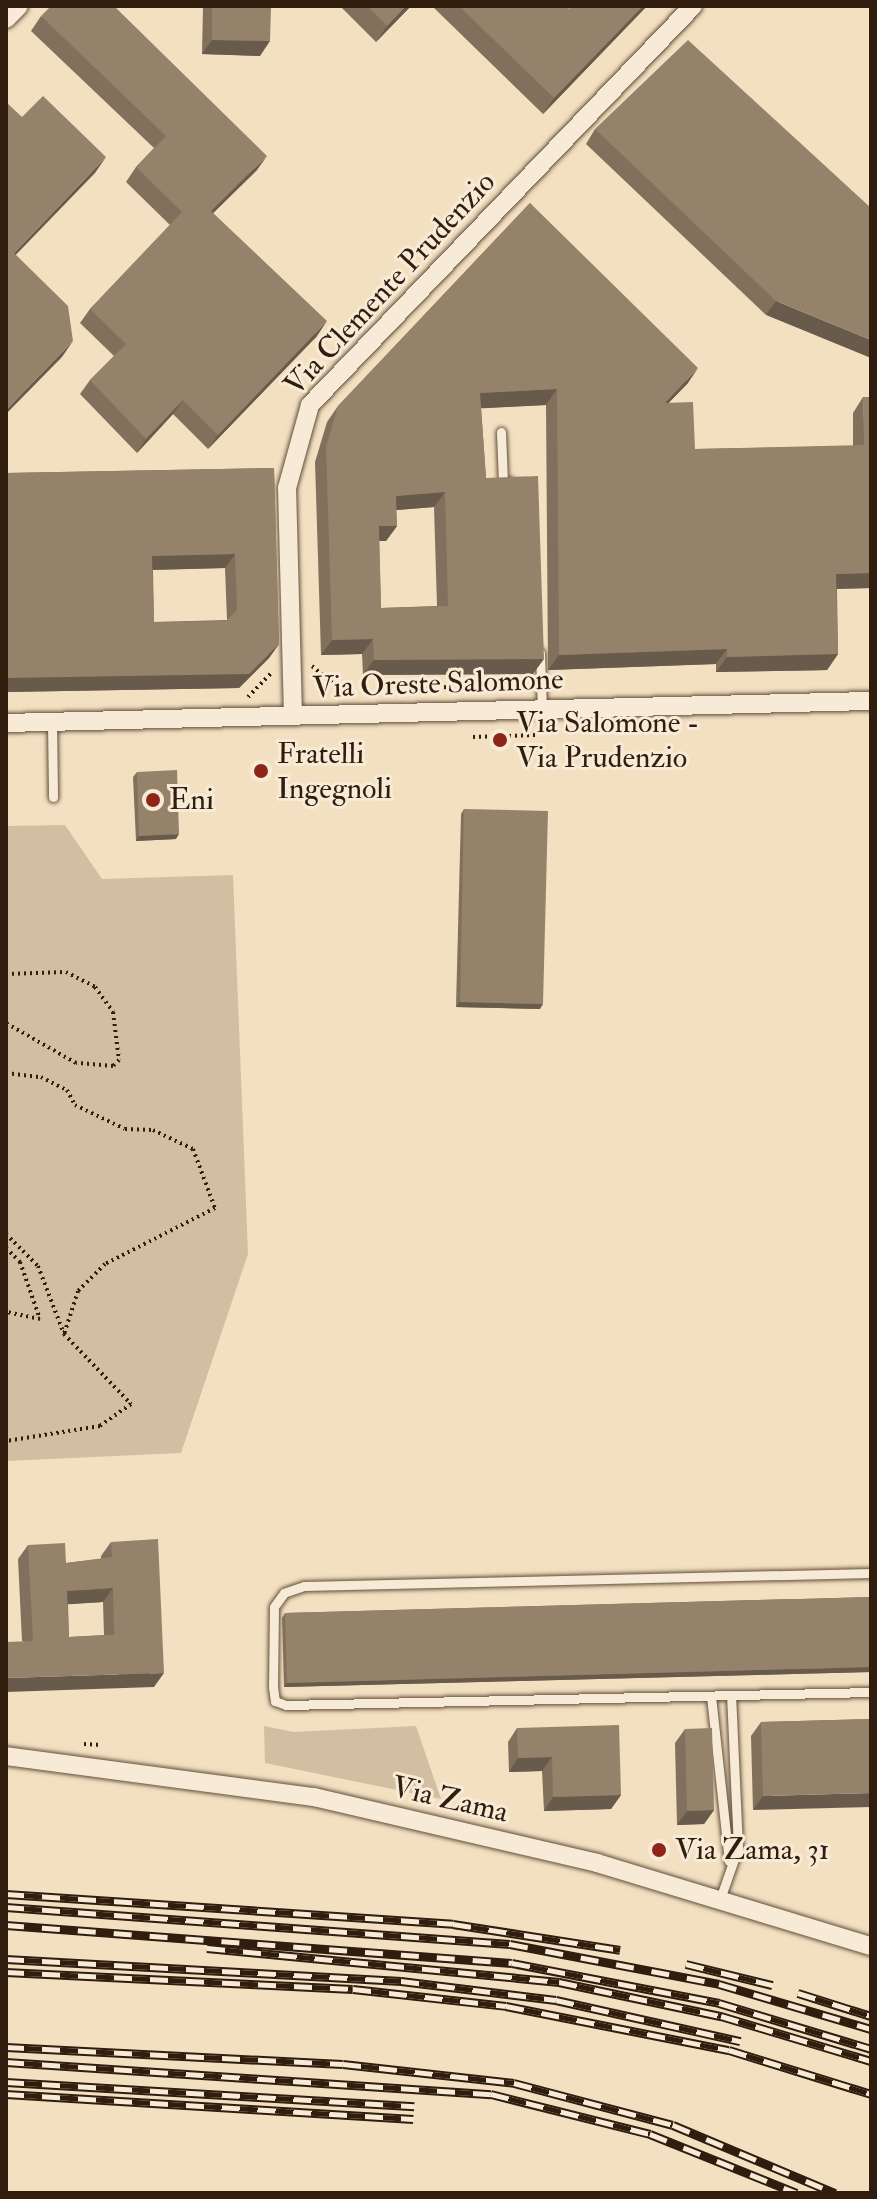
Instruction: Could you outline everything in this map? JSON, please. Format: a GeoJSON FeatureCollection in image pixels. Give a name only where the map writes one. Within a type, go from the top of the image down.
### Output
{"type":"FeatureCollection","features":[{"type":"Feature","properties":{"kind":"street"},"geometry":{"type":"LineString","coordinates":[[6,19],[19,6]]}},
{"type":"Feature","properties":{"kind":"street","name":"Via Clemente Prudenzio"},"geometry":{"type":"LineString","coordinates":[[293,716],[287,488],[310,405],[693,6]]}},
{"type":"Feature","properties":{"kind":"street","name":"Via Oreste Salomone"},"geometry":{"type":"LineString","coordinates":[[6,723],[871,701]]}},
{"type":"Feature","properties":{"kind":"street","name":"Via Zama"},"geometry":{"type":"LineString","coordinates":[[6,1756],[314,1797],[720,1899],[871,1946]]}},
{"type":"Feature","properties":{"kind":"lane"},"geometry":{"type":"LineString","coordinates":[[501,432],[503,482],[518,482]]}},
{"type":"Feature","properties":{"kind":"lane"},"geometry":{"type":"LineString","coordinates":[[539,634],[542,710]]}},
{"type":"Feature","properties":{"kind":"lane"},"geometry":{"type":"LineString","coordinates":[[52,722],[53,797]]}},
{"type":"Feature","properties":{"kind":"lane"},"geometry":{"type":"LineString","coordinates":[[871,1573],[304,1586],[284,1593],[274,1607],[275,1701],[286,1705],[871,1692]]}},
{"type":"Feature","properties":{"kind":"lane"},"geometry":{"type":"LineString","coordinates":[[711,1696],[729,1861],[720,1899]]}},
{"type":"Feature","properties":{"kind":"lane"},"geometry":{"type":"LineString","coordinates":[[729,1861],[738,1848],[731,1696]]}},
{"type":"Feature","properties":{"kind":"path"},"geometry":{"type":"LineString","coordinates":[[396,688],[455,687]]}},
{"type":"Feature","properties":{"kind":"path"},"geometry":{"type":"LineString","coordinates":[[473,737],[536,735]]}},
{"type":"Feature","properties":{"kind":"path"},"geometry":{"type":"LineString","coordinates":[[6,974],[66,972],[95,987],[113,1012],[119,1060],[113,1066],[76,1063],[6,1023]]}},
{"type":"Feature","properties":{"kind":"path"},"geometry":{"type":"LineString","coordinates":[[6,1073],[41,1077],[67,1090],[75,1105],[125,1129],[153,1130],[193,1149],[215,1208],[105,1264],[78,1291],[64,1334]]}},
{"type":"Feature","properties":{"kind":"path"},"geometry":{"type":"LineString","coordinates":[[6,1234],[38,1266],[64,1334],[126,1391],[128,1411],[100,1426],[6,1441]]}},
{"type":"Feature","properties":{"kind":"path"},"geometry":{"type":"LineString","coordinates":[[6,1248],[20,1262],[40,1319],[6,1312]]}},
{"type":"Feature","properties":{"kind":"shaded area"},"geometry":{"type":"Polygon","coordinates":[[[65,825],[102,879],[233,875],[248,1254],[181,1453],[6,1461],[6,826],[65,825]]]}},
{"type":"Feature","properties":{"kind":"shaded area"},"geometry":{"type":"Polygon","coordinates":[[[264,1726],[294,1732],[416,1726],[441,1799],[265,1763],[264,1726]]]}},
{"type":"Feature","properties":{"kind":"building"},"geometry":{"type":"Polygon","coordinates":[[[51,6],[114,6],[267,156],[211,211],[327,321],[218,435],[183,400],[146,439],[90,380],[126,344],[90,309],[182,212],[136,167],[166,136],[41,16],[51,6]]]}},
{"type":"Feature","properties":{"kind":"building"},"geometry":{"type":"Polygon","coordinates":[[[212,6],[271,6],[270,41],[212,40],[212,6]]]}},
{"type":"Feature","properties":{"kind":"building"},"geometry":{"type":"Polygon","coordinates":[[[367,6],[406,6],[387,26],[367,6]]]}},
{"type":"Feature","properties":{"kind":"building"},"geometry":{"type":"Polygon","coordinates":[[[459,6],[567,6],[569,9],[572,6],[643,6],[554,98],[459,6]]]}},
{"type":"Feature","properties":{"kind":"building"},"geometry":{"type":"Polygon","coordinates":[[[688,40],[871,208],[871,340],[776,301],[595,129],[688,40]]]}},
{"type":"Feature","properties":{"kind":"building"},"geometry":{"type":"Polygon","coordinates":[[[43,96],[106,157],[14,253],[68,306],[73,341],[6,410],[6,102],[22,117],[43,96]]]}},
{"type":"Feature","properties":{"kind":"building"},"geometry":{"type":"Polygon","coordinates":[[[530,203],[698,368],[665,403],[693,402],[695,449],[864,445],[863,397],[871,397],[871,573],[836,574],[838,654],[727,657],[727,649],[559,655],[557,389],[480,393],[486,478],[538,476],[544,659],[374,660],[373,639],[332,640],[326,447],[338,406],[530,203]],[[445,492],[396,496],[397,526],[379,526],[381,608],[448,606],[445,492]]]}},
{"type":"Feature","properties":{"kind":"building"},"geometry":{"type":"Polygon","coordinates":[[[274,468],[279,644],[249,674],[6,678],[6,473],[274,468]],[[235,554],[152,556],[154,622],[226,621],[237,610],[235,554]]]}},
{"type":"Feature","properties":{"kind":"building"},"geometry":{"type":"Polygon","coordinates":[[[177,770],[179,834],[139,836],[137,772],[177,770]]]}},
{"type":"Feature","properties":{"kind":"building"},"geometry":{"type":"Polygon","coordinates":[[[464,809],[548,811],[543,1004],[460,1002],[464,809]]]}},
{"type":"Feature","properties":{"kind":"building"},"geometry":{"type":"Polygon","coordinates":[[[158,1539],[164,1673],[6,1678],[6,1642],[33,1641],[28,1545],[65,1543],[66,1563],[112,1557],[111,1542],[158,1539]],[[113,1588],[67,1591],[69,1637],[114,1635],[113,1588]]]}},
{"type":"Feature","properties":{"kind":"building"},"geometry":{"type":"Polygon","coordinates":[[[871,1597],[871,1667],[287,1683],[285,1613],[871,1597]]]}},
{"type":"Feature","properties":{"kind":"building"},"geometry":{"type":"Polygon","coordinates":[[[871,1719],[871,1793],[763,1796],[761,1722],[871,1719]]]}},
{"type":"Feature","properties":{"kind":"building"},"geometry":{"type":"Polygon","coordinates":[[[619,1725],[621,1795],[553,1797],[552,1757],[518,1758],[517,1728],[619,1725]]]}},
{"type":"Feature","properties":{"kind":"building"},"geometry":{"type":"Polygon","coordinates":[[[712,1728],[714,1810],[687,1811],[685,1729],[712,1728]]]}},
{"type":"Feature","properties":{"kind":"railway"},"geometry":{"type":"LineString","coordinates":[[6,1894],[453,1924],[620,1950]]}},
{"type":"Feature","properties":{"kind":"railway"},"geometry":{"type":"LineString","coordinates":[[6,1907],[510,1944],[719,1984],[871,2029]]}},
{"type":"Feature","properties":{"kind":"railway"},"geometry":{"type":"LineString","coordinates":[[6,1925],[512,1963],[719,2003],[871,2049]]}},
{"type":"Feature","properties":{"kind":"railway"},"geometry":{"type":"LineString","coordinates":[[207,1948],[559,1982],[721,2016],[871,2061]]}},
{"type":"Feature","properties":{"kind":"railway"},"geometry":{"type":"LineString","coordinates":[[6,1959],[401,1981],[556,2000],[740,2041]]}},
{"type":"Feature","properties":{"kind":"railway"},"geometry":{"type":"LineString","coordinates":[[686,1964],[772,1985]]}},
{"type":"Feature","properties":{"kind":"railway"},"geometry":{"type":"LineString","coordinates":[[6,1972],[353,1989],[506,2006],[729,2050],[871,2094]]}},
{"type":"Feature","properties":{"kind":"railway"},"geometry":{"type":"LineString","coordinates":[[798,1993],[871,2016]]}},
{"type":"Feature","properties":{"kind":"railway"},"geometry":{"type":"LineString","coordinates":[[6,2047],[343,2064],[514,2083],[673,2125],[835,2193]]}},
{"type":"Feature","properties":{"kind":"railway"},"geometry":{"type":"LineString","coordinates":[[6,2062],[491,2094],[650,2134],[797,2193]]}},
{"type":"Feature","properties":{"kind":"railway"},"geometry":{"type":"LineString","coordinates":[[6,2082],[414,2106]]}},
{"type":"Feature","properties":{"kind":"railway"},"geometry":{"type":"LineString","coordinates":[[6,2094],[413,2119]]}},
{"type":"Feature","properties":{"kind":"place","name":"Via Salomone - Via Prudenzio"},"geometry":{"type":"Point","coordinates":[500,740]}},
{"type":"Feature","properties":{"kind":"place","name":"Fratelli Ingegnoli"},"geometry":{"type":"Point","coordinates":[261,771]}},
{"type":"Feature","properties":{"kind":"place","name":"Eni"},"geometry":{"type":"Point","coordinates":[153,800]}},
{"type":"Feature","properties":{"kind":"place","name":"Via Zama, 31"},"geometry":{"type":"Point","coordinates":[659,1850]}}]}
